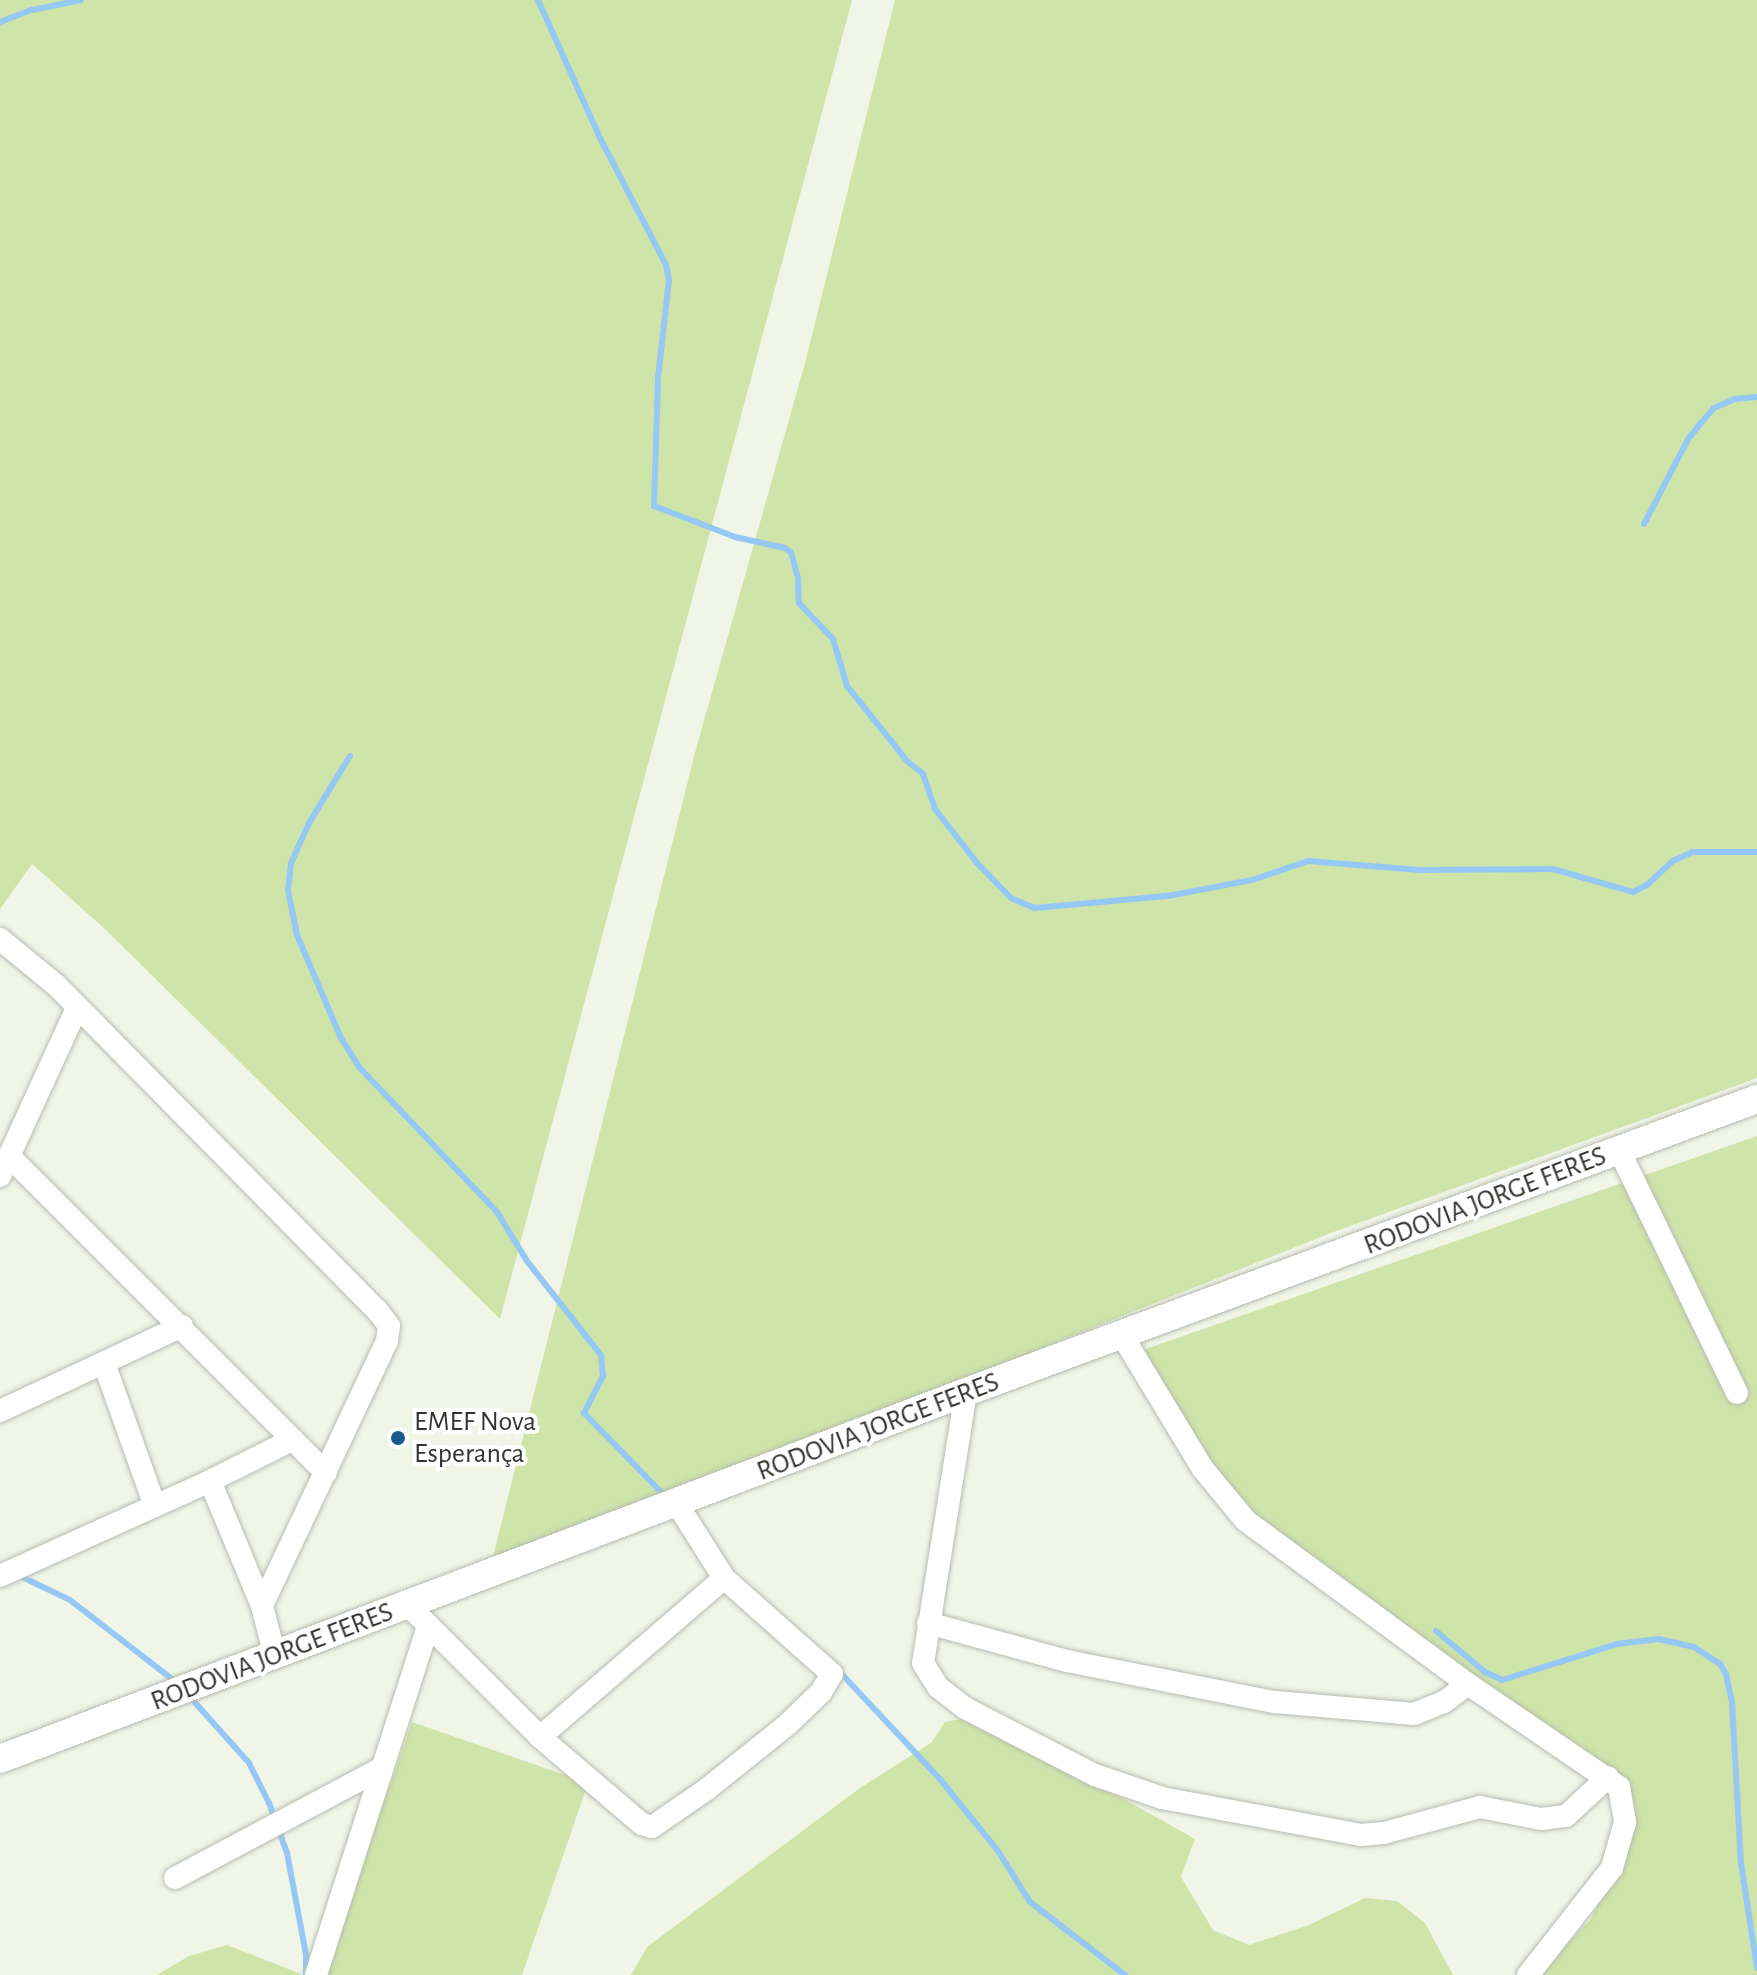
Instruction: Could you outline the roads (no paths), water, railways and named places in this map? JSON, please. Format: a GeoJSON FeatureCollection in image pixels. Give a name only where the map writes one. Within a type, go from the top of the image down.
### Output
{"type":"FeatureCollection","features":[{"type":"Feature","properties":{"kind":"main road","name":"RODOVIA JORGE FERES"},"geometry":{"type":"LineString","coordinates":[[0,1759],[275,1656],[419,1616],[677,1504],[966,1392],[1123,1337],[1757,1099]]}},
{"type":"Feature","properties":{"kind":"street"},"geometry":{"type":"LineString","coordinates":[[0,939],[56,985],[386,1319],[387,1341],[262,1606]]}},
{"type":"Feature","properties":{"kind":"street"},"geometry":{"type":"LineString","coordinates":[[77,1008],[5,1166],[182,1326],[326,1473]]}},
{"type":"Feature","properties":{"kind":"street"},"geometry":{"type":"LineString","coordinates":[[1619,1150],[1737,1393]]}},
{"type":"Feature","properties":{"kind":"street"},"geometry":{"type":"LineString","coordinates":[[0,1411],[182,1326]]}},
{"type":"Feature","properties":{"kind":"street"},"geometry":{"type":"LineString","coordinates":[[1123,1337],[1203,1469],[1246,1521],[1468,1684],[1619,1787],[1625,1822],[1616,1857],[1599,1888],[1528,1975]]}},
{"type":"Feature","properties":{"kind":"street"},"geometry":{"type":"LineString","coordinates":[[104,1363],[155,1506]]}},
{"type":"Feature","properties":{"kind":"street"},"geometry":{"type":"LineString","coordinates":[[966,1392],[928,1623],[925,1670],[938,1687],[965,1708],[1095,1775],[1196,1807],[1371,1835],[1480,1807],[1541,1819],[1566,1816],[1608,1777]]}},
{"type":"Feature","properties":{"kind":"street"},"geometry":{"type":"LineString","coordinates":[[0,1576],[210,1481],[292,1440]]}},
{"type":"Feature","properties":{"kind":"street"},"geometry":{"type":"LineString","coordinates":[[210,1481],[262,1606],[275,1656]]}},
{"type":"Feature","properties":{"kind":"street"},"geometry":{"type":"LineString","coordinates":[[419,1616],[540,1737],[642,1824],[652,1827],[707,1789],[788,1724],[821,1692],[832,1674],[724,1578],[677,1504]]}},
{"type":"Feature","properties":{"kind":"street"},"geometry":{"type":"LineString","coordinates":[[540,1737],[724,1578]]}},
{"type":"Feature","properties":{"kind":"street"},"geometry":{"type":"LineString","coordinates":[[316,1975],[382,1768],[419,1616]]}},
{"type":"Feature","properties":{"kind":"street"},"geometry":{"type":"LineString","coordinates":[[928,1623],[1067,1661],[1275,1702],[1414,1714],[1444,1702],[1468,1684]]}},
{"type":"Feature","properties":{"kind":"street"},"geometry":{"type":"LineString","coordinates":[[175,1878],[382,1768]]}},
{"type":"Feature","properties":{"kind":"waterway"},"geometry":{"type":"LineString","coordinates":[[0,22],[32,10],[81,0]]}},
{"type":"Feature","properties":{"kind":"waterway"},"geometry":{"type":"LineString","coordinates":[[538,0],[600,138],[666,265],[669,280],[658,378],[654,506],[735,537],[791,552],[798,579],[799,603],[833,639],[847,686],[907,761],[923,774],[935,809],[977,863],[1011,898],[1035,908],[1168,896],[1252,880],[1308,861],[1420,870],[1553,869],[1633,892],[1647,885],[1673,861],[1692,852],[1757,852]]}},
{"type":"Feature","properties":{"kind":"waterway"},"geometry":{"type":"LineString","coordinates":[[1644,524],[1688,439],[1714,408],[1735,399],[1757,397]]}},
{"type":"Feature","properties":{"kind":"waterway"},"geometry":{"type":"LineString","coordinates":[[350,756],[309,823],[291,863],[288,890],[297,935],[341,1038],[359,1067],[497,1212],[527,1261],[601,1355],[603,1376],[584,1413],[666,1497]]}},
{"type":"Feature","properties":{"kind":"waterway"},"geometry":{"type":"LineString","coordinates":[[18,1575],[70,1600],[177,1683]]}},
{"type":"Feature","properties":{"kind":"waterway"},"geometry":{"type":"LineString","coordinates":[[1436,1631],[1485,1672],[1502,1680],[1617,1644],[1659,1639],[1694,1647],[1720,1664],[1726,1674],[1732,1703],[1741,1863],[1757,1968]]}},
{"type":"Feature","properties":{"kind":"waterway"},"geometry":{"type":"LineString","coordinates":[[837,1669],[940,1779],[998,1851],[1030,1902],[1125,1975]]}},
{"type":"Feature","properties":{"kind":"waterway"},"geometry":{"type":"LineString","coordinates":[[190,1697],[249,1763],[269,1803],[287,1853],[306,1955],[306,1975]]}},
{"type":"Feature","properties":{"kind":"place","name":"EMEF Nova Esperança"},"geometry":{"type":"Point","coordinates":[398,1438]}}]}
